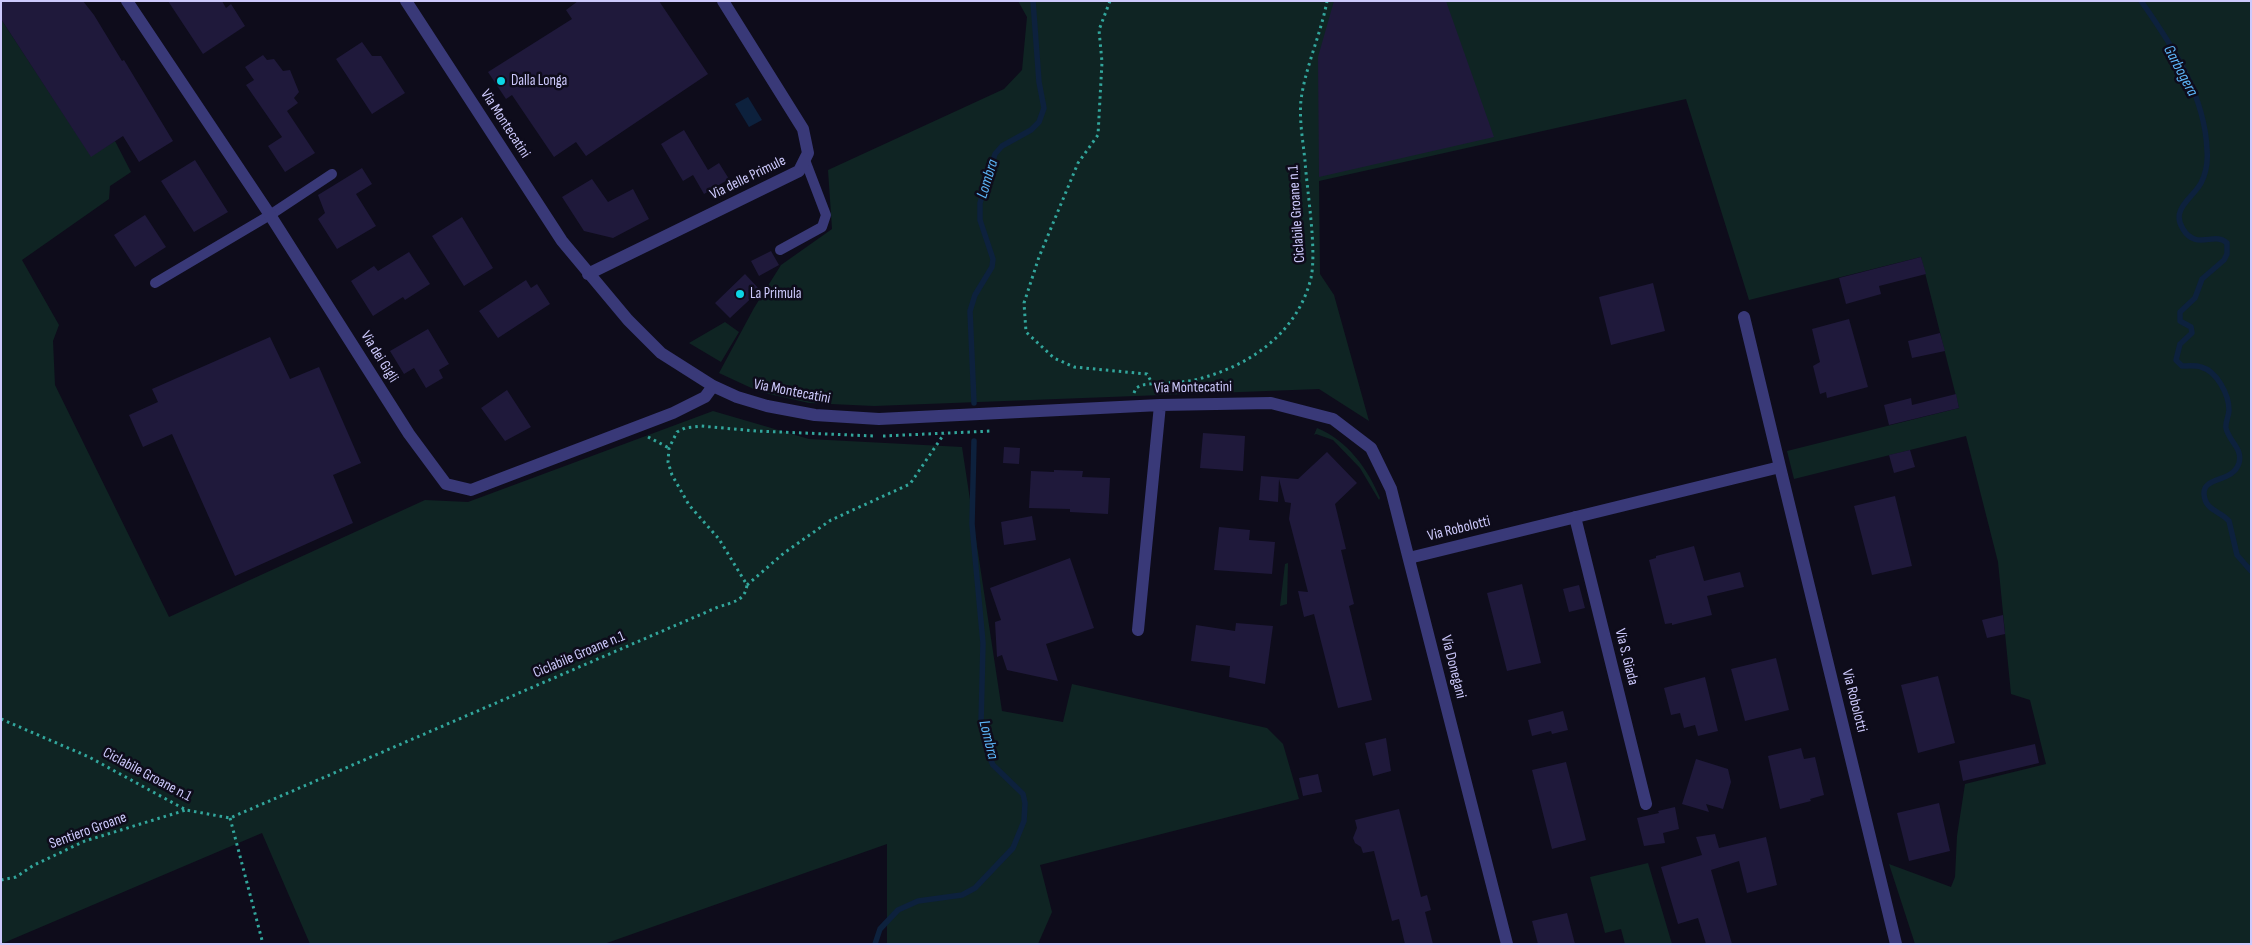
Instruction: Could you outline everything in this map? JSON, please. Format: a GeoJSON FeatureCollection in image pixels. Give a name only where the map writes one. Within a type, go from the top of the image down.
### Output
{"type":"FeatureCollection","features":[{"type":"Feature","properties":{"kind":"street","name":"Via dei Gigli"},"geometry":{"type":"LineString","coordinates":[[127,1],[270,215],[409,434],[446,484],[471,490],[673,414],[705,397],[713,386]]}},
{"type":"Feature","properties":{"kind":"street","name":"Via Montecatini"},"geometry":{"type":"LineString","coordinates":[[406,1],[562,241],[588,274],[628,320],[661,353],[713,386],[737,397],[768,406],[815,415],[879,419],[1134,406],[1271,403],[1333,419]]}},
{"type":"Feature","properties":{"kind":"street","name":"Via delle Primule"},"geometry":{"type":"LineString","coordinates":[[588,274],[799,171],[805,160],[808,153],[804,128],[723,1]]}},
{"type":"Feature","properties":{"kind":"street","name":"Via Robolotti"},"geometry":{"type":"LineString","coordinates":[[1744,317],[1896,944]]}},
{"type":"Feature","properties":{"kind":"street"},"geometry":{"type":"LineString","coordinates":[[1138,630],[1160,405]]}},
{"type":"Feature","properties":{"kind":"street","name":"Via Donegani"},"geometry":{"type":"LineString","coordinates":[[1333,419],[1371,448],[1391,488],[1507,944]]}},
{"type":"Feature","properties":{"kind":"street","name":"Via Robolotti"},"geometry":{"type":"LineString","coordinates":[[1409,558],[1780,467]]}},
{"type":"Feature","properties":{"kind":"street","name":"Via S. Giada"},"geometry":{"type":"LineString","coordinates":[[1575,517],[1646,804]]}},
{"type":"Feature","properties":{"kind":"lane"},"geometry":{"type":"LineString","coordinates":[[780,250],[822,227],[826,215],[805,160]]}},
{"type":"Feature","properties":{"kind":"lane"},"geometry":{"type":"LineString","coordinates":[[155,283],[270,215],[332,174]]}},
{"type":"Feature","properties":{"kind":"path"},"geometry":{"type":"LineString","coordinates":[[1110,1],[1099,30],[1102,62],[1098,135],[1078,164],[1039,257],[1024,303],[1026,332],[1054,358],[1074,367],[1147,374],[1152,383]]}},
{"type":"Feature","properties":{"kind":"path","name":"Ciclabile Groane n.1"},"geometry":{"type":"LineString","coordinates":[[1134,406],[1133,393],[1136,388],[1152,383],[1201,379],[1249,359],[1282,332],[1295,315],[1311,276],[1312,248],[1301,122],[1301,100],[1328,1]]}},
{"type":"Feature","properties":{"kind":"path","name":"Ciclabile Groane n.1"},"geometry":{"type":"LineString","coordinates":[[1,720],[89,757],[186,810],[230,818],[718,607],[741,600],[746,593],[747,585],[719,539],[689,505],[672,475],[668,462],[669,448],[677,432],[695,426],[857,436],[944,434],[910,484],[830,520],[784,553],[747,585]]}},
{"type":"Feature","properties":{"kind":"path","name":"Sentiero Groane"},"geometry":{"type":"LineString","coordinates":[[1,880],[16,877],[34,865],[86,841],[186,810]]}},
{"type":"Feature","properties":{"kind":"path"},"geometry":{"type":"LineString","coordinates":[[230,818],[263,944]]}},
{"type":"Feature","properties":{"kind":"green space"},"geometry":{"type":"Polygon","coordinates":[[[1018,1],[2251,1],[2251,944],[1915,944],[1889,864],[1951,887],[1955,877],[1957,836],[1965,784],[2046,764],[2030,700],[2011,694],[1998,562],[1966,436],[1794,479],[1787,451],[1959,408],[1921,257],[1749,300],[1686,99],[1319,181],[1320,274],[1334,295],[1369,421],[1319,389],[874,406],[809,403],[760,392],[719,373],[754,308],[781,265],[832,229],[828,170],[1004,89],[1022,70],[1027,17],[1018,1]]]}},
{"type":"Feature","properties":{"kind":"green space"},"geometry":{"type":"Polygon","coordinates":[[[1,19],[91,156],[115,141],[131,172],[110,186],[109,199],[22,260],[59,325],[53,341],[55,385],[169,617],[425,500],[468,502],[713,411],[809,439],[962,447],[1002,711],[1063,722],[1072,684],[1267,728],[1283,744],[1299,799],[1040,865],[1052,912],[1038,944],[887,944],[887,844],[604,944],[310,944],[262,833],[1,944],[1,19]]]}},
{"type":"Feature","properties":{"kind":"green space"},"geometry":{"type":"Polygon","coordinates":[[[725,322],[739,332],[721,362],[689,343],[725,322]]]}},
{"type":"Feature","properties":{"kind":"green space"},"geometry":{"type":"Polygon","coordinates":[[[1317,428],[1338,440],[1363,466],[1375,487],[1380,498],[1379,500],[1360,468],[1333,440],[1314,435],[1317,428]]]}},
{"type":"Feature","properties":{"kind":"green space"},"geometry":{"type":"Polygon","coordinates":[[[1288,563],[1287,604],[1280,606],[1285,564],[1288,563]]]}},
{"type":"Feature","properties":{"kind":"green space"},"geometry":{"type":"Polygon","coordinates":[[[1648,863],[1672,944],[1625,944],[1621,929],[1605,933],[1590,877],[1648,863]]]}},
{"type":"Feature","properties":{"kind":"water"},"geometry":{"type":"Polygon","coordinates":[[[748,97],[762,120],[749,127],[735,104],[748,97]]]}},
{"type":"Feature","properties":{"kind":"building"},"geometry":{"type":"Polygon","coordinates":[[[1,1],[83,1],[94,15],[122,61],[124,60],[173,141],[139,162],[123,136],[91,157],[1,19],[1,1]]]}},
{"type":"Feature","properties":{"kind":"building"},"geometry":{"type":"Polygon","coordinates":[[[168,1],[222,1],[226,8],[231,4],[245,26],[203,54],[168,1]]]}},
{"type":"Feature","properties":{"kind":"building"},"geometry":{"type":"Polygon","coordinates":[[[578,1],[659,1],[708,74],[586,156],[576,142],[554,157],[512,95],[506,99],[488,72],[572,19],[566,10],[578,1]]]}},
{"type":"Feature","properties":{"kind":"building"},"geometry":{"type":"Polygon","coordinates":[[[1334,1],[1446,1],[1494,137],[1319,177],[1318,57],[1334,1]]]}},
{"type":"Feature","properties":{"kind":"building"},"geometry":{"type":"Polygon","coordinates":[[[362,42],[372,56],[381,56],[405,93],[372,114],[336,59],[362,42]]]}},
{"type":"Feature","properties":{"kind":"building"},"geometry":{"type":"Polygon","coordinates":[[[263,55],[267,60],[274,59],[283,71],[290,70],[299,92],[294,98],[298,103],[287,111],[315,153],[285,172],[268,146],[282,137],[246,85],[254,80],[245,67],[263,55]]]}},
{"type":"Feature","properties":{"kind":"building"},"geometry":{"type":"Polygon","coordinates":[[[684,130],[708,170],[719,163],[729,179],[704,194],[693,175],[683,181],[661,144],[684,130]]]}},
{"type":"Feature","properties":{"kind":"building"},"geometry":{"type":"Polygon","coordinates":[[[195,160],[228,212],[194,232],[161,181],[195,160]]]}},
{"type":"Feature","properties":{"kind":"building"},"geometry":{"type":"Polygon","coordinates":[[[362,168],[372,184],[356,194],[376,226],[337,249],[318,219],[325,213],[318,195],[362,168]]]}},
{"type":"Feature","properties":{"kind":"building"},"geometry":{"type":"Polygon","coordinates":[[[592,179],[608,202],[633,189],[649,219],[613,238],[584,231],[562,197],[592,179]]]}},
{"type":"Feature","properties":{"kind":"building"},"geometry":{"type":"Polygon","coordinates":[[[145,215],[166,247],[135,267],[114,235],[145,215]]]}},
{"type":"Feature","properties":{"kind":"building"},"geometry":{"type":"Polygon","coordinates":[[[462,217],[493,268],[464,286],[432,236],[462,217]]]}},
{"type":"Feature","properties":{"kind":"building"},"geometry":{"type":"Polygon","coordinates":[[[771,251],[779,265],[759,276],[751,261],[771,251]]]}},
{"type":"Feature","properties":{"kind":"building"},"geometry":{"type":"Polygon","coordinates":[[[409,252],[430,284],[405,300],[403,297],[373,316],[351,281],[374,266],[378,271],[409,252]]]}},
{"type":"Feature","properties":{"kind":"building"},"geometry":{"type":"Polygon","coordinates":[[[1921,257],[1926,274],[1879,286],[1881,294],[1846,304],[1839,278],[1921,257]]]}},
{"type":"Feature","properties":{"kind":"building"},"geometry":{"type":"Polygon","coordinates":[[[745,274],[760,290],[730,318],[715,303],[745,274]]]}},
{"type":"Feature","properties":{"kind":"building"},"geometry":{"type":"Polygon","coordinates":[[[526,280],[531,288],[537,284],[550,304],[498,338],[479,311],[526,280]]]}},
{"type":"Feature","properties":{"kind":"building"},"geometry":{"type":"Polygon","coordinates":[[[1653,283],[1665,331],[1611,345],[1599,297],[1653,283]]]}},
{"type":"Feature","properties":{"kind":"building"},"geometry":{"type":"Polygon","coordinates":[[[1849,319],[1868,387],[1827,398],[1826,392],[1820,394],[1813,366],[1820,362],[1812,329],[1849,319]]]}},
{"type":"Feature","properties":{"kind":"building"},"geometry":{"type":"Polygon","coordinates":[[[428,329],[449,364],[439,370],[443,378],[426,388],[414,368],[404,374],[390,351],[428,329]]]}},
{"type":"Feature","properties":{"kind":"building"},"geometry":{"type":"Polygon","coordinates":[[[1940,333],[1945,351],[1912,358],[1908,341],[1940,333]]]}},
{"type":"Feature","properties":{"kind":"building"},"geometry":{"type":"Polygon","coordinates":[[[270,337],[290,379],[319,367],[361,463],[333,475],[353,523],[235,576],[172,434],[143,447],[129,415],[158,402],[152,389],[270,337]]]}},
{"type":"Feature","properties":{"kind":"building"},"geometry":{"type":"Polygon","coordinates":[[[507,390],[531,427],[505,441],[481,408],[507,390]]]}},
{"type":"Feature","properties":{"kind":"building"},"geometry":{"type":"Polygon","coordinates":[[[1956,394],[1959,408],[1889,425],[1884,405],[1911,398],[1912,405],[1956,394]]]}},
{"type":"Feature","properties":{"kind":"building"},"geometry":{"type":"Polygon","coordinates":[[[1203,433],[1245,436],[1243,471],[1200,468],[1203,433]]]}},
{"type":"Feature","properties":{"kind":"building"},"geometry":{"type":"Polygon","coordinates":[[[1004,447],[1020,448],[1019,464],[1003,463],[1004,447]]]}},
{"type":"Feature","properties":{"kind":"building"},"geometry":{"type":"Polygon","coordinates":[[[1910,450],[1915,467],[1894,473],[1889,455],[1910,450]]]}},
{"type":"Feature","properties":{"kind":"building"},"geometry":{"type":"Polygon","coordinates":[[[1327,452],[1357,483],[1335,504],[1346,549],[1341,550],[1354,604],[1349,606],[1372,700],[1338,708],[1314,614],[1304,617],[1298,591],[1308,592],[1289,519],[1291,503],[1285,502],[1279,479],[1278,502],[1259,500],[1261,476],[1298,479],[1327,452]]]}},
{"type":"Feature","properties":{"kind":"building"},"geometry":{"type":"Polygon","coordinates":[[[1054,470],[1083,471],[1082,477],[1110,478],[1108,514],[1070,512],[1070,509],[1029,508],[1031,471],[1054,472],[1054,470]]]}},
{"type":"Feature","properties":{"kind":"building"},"geometry":{"type":"Polygon","coordinates":[[[1895,496],[1912,566],[1872,575],[1854,506],[1895,496]]]}},
{"type":"Feature","properties":{"kind":"building"},"geometry":{"type":"Polygon","coordinates":[[[1032,516],[1036,540],[1004,545],[1001,522],[1032,516]]]}},
{"type":"Feature","properties":{"kind":"building"},"geometry":{"type":"Polygon","coordinates":[[[1219,527],[1250,530],[1249,540],[1275,542],[1272,574],[1214,570],[1219,527]]]}},
{"type":"Feature","properties":{"kind":"building"},"geometry":{"type":"Polygon","coordinates":[[[1694,546],[1704,581],[1740,572],[1744,587],[1707,596],[1712,615],[1672,625],[1672,623],[1665,624],[1649,560],[1656,558],[1656,556],[1694,546]]]}},
{"type":"Feature","properties":{"kind":"building"},"geometry":{"type":"Polygon","coordinates":[[[1070,558],[1094,628],[1046,644],[1058,681],[1007,670],[1002,655],[997,657],[995,622],[1001,620],[990,588],[1070,558]]]}},
{"type":"Feature","properties":{"kind":"building"},"geometry":{"type":"Polygon","coordinates":[[[1522,584],[1541,663],[1507,671],[1487,593],[1522,584]]]}},
{"type":"Feature","properties":{"kind":"building"},"geometry":{"type":"Polygon","coordinates":[[[1579,585],[1585,608],[1569,612],[1563,589],[1579,585]]]}},
{"type":"Feature","properties":{"kind":"building"},"geometry":{"type":"Polygon","coordinates":[[[2003,615],[2005,634],[1987,638],[1982,620],[2003,615]]]}},
{"type":"Feature","properties":{"kind":"building"},"geometry":{"type":"Polygon","coordinates":[[[1236,623],[1273,626],[1265,684],[1229,677],[1230,666],[1191,661],[1196,625],[1235,631],[1236,623]]]}},
{"type":"Feature","properties":{"kind":"building"},"geometry":{"type":"Polygon","coordinates":[[[1776,658],[1789,710],[1745,721],[1731,669],[1776,658]]]}},
{"type":"Feature","properties":{"kind":"building"},"geometry":{"type":"Polygon","coordinates":[[[1938,676],[1955,743],[1918,753],[1901,685],[1938,676]]]}},
{"type":"Feature","properties":{"kind":"building"},"geometry":{"type":"Polygon","coordinates":[[[1705,677],[1718,731],[1698,736],[1695,725],[1684,728],[1680,713],[1671,715],[1664,688],[1705,677]]]}},
{"type":"Feature","properties":{"kind":"building"},"geometry":{"type":"Polygon","coordinates":[[[1563,711],[1568,730],[1552,734],[1551,731],[1532,736],[1528,720],[1563,711]]]}},
{"type":"Feature","properties":{"kind":"building"},"geometry":{"type":"Polygon","coordinates":[[[1386,738],[1391,771],[1373,776],[1365,743],[1386,738]]]}},
{"type":"Feature","properties":{"kind":"building"},"geometry":{"type":"Polygon","coordinates":[[[2035,744],[2039,763],[1963,781],[1959,761],[2035,744]]]}},
{"type":"Feature","properties":{"kind":"building"},"geometry":{"type":"Polygon","coordinates":[[[1801,748],[1804,759],[1815,757],[1824,795],[1810,799],[1811,801],[1780,809],[1768,756],[1801,748]]]}},
{"type":"Feature","properties":{"kind":"building"},"geometry":{"type":"Polygon","coordinates":[[[1696,759],[1728,769],[1731,782],[1723,809],[1706,804],[1709,812],[1682,804],[1696,759]]]}},
{"type":"Feature","properties":{"kind":"building"},"geometry":{"type":"Polygon","coordinates":[[[1566,762],[1586,840],[1552,849],[1532,770],[1566,762]]]}},
{"type":"Feature","properties":{"kind":"building"},"geometry":{"type":"Polygon","coordinates":[[[1318,774],[1322,792],[1303,796],[1299,778],[1318,774]]]}},
{"type":"Feature","properties":{"kind":"building"},"geometry":{"type":"Polygon","coordinates":[[[1939,803],[1950,851],[1909,861],[1897,813],[1939,803]]]}},
{"type":"Feature","properties":{"kind":"building"},"geometry":{"type":"Polygon","coordinates":[[[1675,807],[1679,829],[1663,833],[1665,843],[1644,846],[1637,818],[1675,807]]]}},
{"type":"Feature","properties":{"kind":"building"},"geometry":{"type":"Polygon","coordinates":[[[1399,809],[1421,897],[1427,895],[1431,910],[1425,912],[1433,944],[1405,944],[1399,919],[1392,921],[1374,851],[1363,853],[1361,847],[1355,843],[1353,838],[1357,828],[1355,820],[1399,809]]]}},
{"type":"Feature","properties":{"kind":"building"},"geometry":{"type":"Polygon","coordinates":[[[1715,834],[1719,848],[1766,837],[1777,885],[1747,893],[1739,861],[1711,870],[1732,944],[1706,944],[1698,918],[1678,924],[1661,867],[1702,855],[1696,837],[1715,834]]]}},
{"type":"Feature","properties":{"kind":"building"},"geometry":{"type":"Polygon","coordinates":[[[1567,913],[1575,944],[1538,944],[1532,921],[1567,913]]]}},
{"type":"Feature","properties":{"kind":"waterway","name":"Lombra"},"geometry":{"type":"LineString","coordinates":[[974,403],[970,311],[975,295],[992,267],[993,259],[980,220],[980,203],[995,154],[1002,146],[1031,130],[1039,122],[1044,108],[1039,82],[1033,1]]}},
{"type":"Feature","properties":{"kind":"waterway","name":"Garbogera"},"geometry":{"type":"LineString","coordinates":[[2141,1],[2185,71],[2200,110],[2205,130],[2207,154],[2205,171],[2201,183],[2181,210],[2179,215],[2180,222],[2183,229],[2194,239],[2217,239],[2227,243],[2227,254],[2224,260],[2202,279],[2195,298],[2180,312],[2180,321],[2191,327],[2192,333],[2180,344],[2176,360],[2182,366],[2199,366],[2207,369],[2217,378],[2227,398],[2229,410],[2226,428],[2239,453],[2239,463],[2231,474],[2208,484],[2204,494],[2207,504],[2229,521],[2237,555],[2251,571]]}},
{"type":"Feature","properties":{"kind":"waterway","name":"Lombra"},"geometry":{"type":"LineString","coordinates":[[875,944],[880,929],[898,910],[918,901],[962,895],[975,888],[1013,848],[1024,821],[1025,803],[1023,794],[993,765],[988,754],[981,724],[983,643],[972,524],[974,441]]}},
{"type":"Feature","properties":{"kind":"place","name":"Dalla Longa"},"geometry":{"type":"Point","coordinates":[501,81]}},
{"type":"Feature","properties":{"kind":"place","name":"La Primula"},"geometry":{"type":"Point","coordinates":[740,294]}}]}
